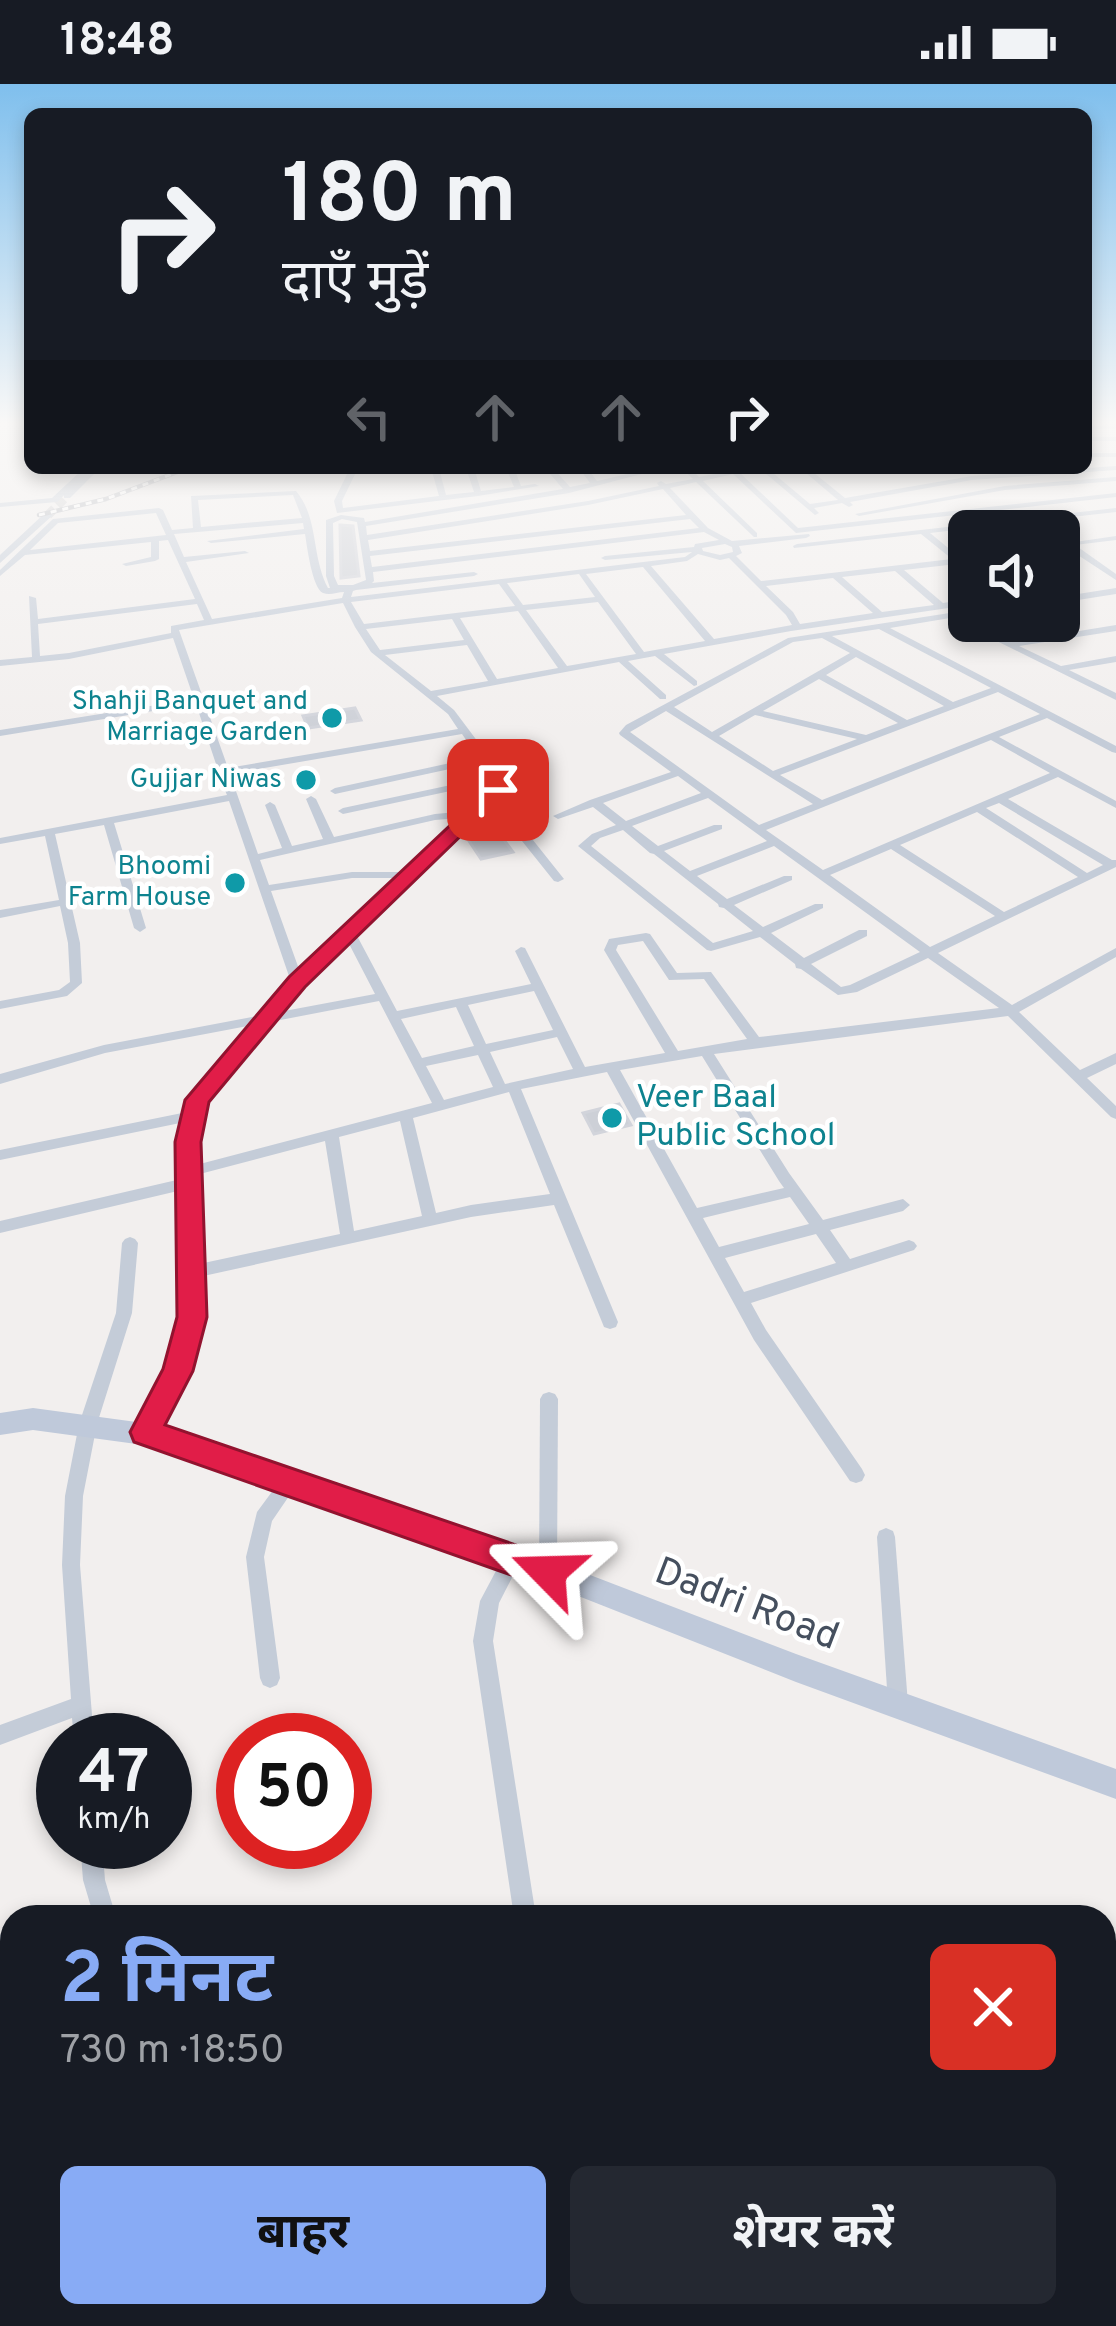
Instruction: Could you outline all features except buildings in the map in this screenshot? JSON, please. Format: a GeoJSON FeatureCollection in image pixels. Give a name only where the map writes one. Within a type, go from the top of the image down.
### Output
{"type":"FeatureCollection","features":[{"type":"Feature","properties":{"kind":"main road","name":"Dadri Road"},"geometry":{"type":"LineString","coordinates":[[0,1424],[33,1419],[146,1432],[513,1558],[1116,1784]]}},
{"type":"Feature","properties":{"kind":"street"},"geometry":{"type":"LineString","coordinates":[[0,560],[35,528]]}},
{"type":"Feature","properties":{"kind":"street"},"geometry":{"type":"LineString","coordinates":[[0,574],[49,528]]}},
{"type":"Feature","properties":{"kind":"street"},"geometry":{"type":"LineString","coordinates":[[168,528],[209,621]]}},
{"type":"Feature","properties":{"kind":"street"},"geometry":{"type":"LineString","coordinates":[[21,553],[214,528]]}},
{"type":"Feature","properties":{"kind":"street"},"geometry":{"type":"LineString","coordinates":[[309,528],[321,587],[350,593],[686,559],[709,535]]}},
{"type":"Feature","properties":{"kind":"street"},"geometry":{"type":"LineString","coordinates":[[329,528],[330,576],[334,587],[350,593]]}},
{"type":"Feature","properties":{"kind":"street"},"geometry":{"type":"LineString","coordinates":[[350,593],[370,581],[365,528]]}},
{"type":"Feature","properties":{"kind":"street"},"geometry":{"type":"LineString","coordinates":[[366,538],[431,528]]}},
{"type":"Feature","properties":{"kind":"street"},"geometry":{"type":"LineString","coordinates":[[365,554],[593,528]]}},
{"type":"Feature","properties":{"kind":"street"},"geometry":{"type":"LineString","coordinates":[[703,528],[729,549],[794,624]]}},
{"type":"Feature","properties":{"kind":"street"},"geometry":{"type":"LineString","coordinates":[[746,528],[754,535]]}},
{"type":"Feature","properties":{"kind":"street"},"geometry":{"type":"LineString","coordinates":[[792,528],[796,532],[830,528]]}},
{"type":"Feature","properties":{"kind":"street"},"geometry":{"type":"LineString","coordinates":[[729,549],[905,528]]}},
{"type":"Feature","properties":{"kind":"street"},"geometry":{"type":"LineString","coordinates":[[297,982],[196,701],[174,635],[178,627],[350,593],[907,528]]}},
{"type":"Feature","properties":{"kind":"street"},"geometry":{"type":"LineString","coordinates":[[211,541],[310,531]]}},
{"type":"Feature","properties":{"kind":"street"},"geometry":{"type":"LineString","coordinates":[[757,546],[785,548],[948,531]]}},
{"type":"Feature","properties":{"kind":"street"},"geometry":{"type":"LineString","coordinates":[[923,532],[948,552]]}},
{"type":"Feature","properties":{"kind":"street"},"geometry":{"type":"LineString","coordinates":[[367,570],[709,535]]}},
{"type":"Feature","properties":{"kind":"street"},"geometry":{"type":"LineString","coordinates":[[241,538],[250,572]]}},
{"type":"Feature","properties":{"kind":"street"},"geometry":{"type":"LineString","coordinates":[[125,542],[126,569],[153,560],[155,539]]}},
{"type":"Feature","properties":{"kind":"street"},"geometry":{"type":"LineString","coordinates":[[1080,543],[1115,539]]}},
{"type":"Feature","properties":{"kind":"street"},"geometry":{"type":"LineString","coordinates":[[729,549],[794,624]]}},
{"type":"Feature","properties":{"kind":"street"},"geometry":{"type":"LineString","coordinates":[[181,560],[245,553]]}},
{"type":"Feature","properties":{"kind":"street"},"geometry":{"type":"LineString","coordinates":[[218,556],[223,575]]}},
{"type":"Feature","properties":{"kind":"street"},"geometry":{"type":"LineString","coordinates":[[1080,558],[1116,584]]}},
{"type":"Feature","properties":{"kind":"street"},"geometry":{"type":"LineString","coordinates":[[759,584],[948,562]]}},
{"type":"Feature","properties":{"kind":"street"},"geometry":{"type":"LineString","coordinates":[[645,564],[711,643]]}},
{"type":"Feature","properties":{"kind":"street"},"geometry":{"type":"LineString","coordinates":[[896,568],[941,606]]}},
{"type":"Feature","properties":{"kind":"street"},"geometry":{"type":"LineString","coordinates":[[581,572],[642,656]]}},
{"type":"Feature","properties":{"kind":"street"},"geometry":{"type":"LineString","coordinates":[[835,575],[880,620],[1116,750]]}},
{"type":"Feature","properties":{"kind":"street"},"geometry":{"type":"LineString","coordinates":[[501,581],[564,669]]}},
{"type":"Feature","properties":{"kind":"street"},"geometry":{"type":"LineString","coordinates":[[1080,588],[1116,584]]}},
{"type":"Feature","properties":{"kind":"street"},"geometry":{"type":"LineString","coordinates":[[1080,594],[1116,584]]}},
{"type":"Feature","properties":{"kind":"street"},"geometry":{"type":"LineString","coordinates":[[146,1432],[188,1341],[191,1117],[206,1085],[297,982],[495,793],[507,774],[463,731],[457,718],[377,653],[359,627],[350,593]]}},
{"type":"Feature","properties":{"kind":"street"},"geometry":{"type":"LineString","coordinates":[[32,598],[36,656]]}},
{"type":"Feature","properties":{"kind":"street"},"geometry":{"type":"LineString","coordinates":[[359,627],[598,599]]}},
{"type":"Feature","properties":{"kind":"street"},"geometry":{"type":"LineString","coordinates":[[34,622],[200,601]]}},
{"type":"Feature","properties":{"kind":"street"},"geometry":{"type":"LineString","coordinates":[[948,605],[785,642],[665,702],[624,734],[1011,1011],[1116,1114]]}},
{"type":"Feature","properties":{"kind":"street"},"geometry":{"type":"LineString","coordinates":[[430,694],[794,624],[948,616]]}},
{"type":"Feature","properties":{"kind":"street"},"geometry":{"type":"LineString","coordinates":[[455,617],[494,682]]}},
{"type":"Feature","properties":{"kind":"street"},"geometry":{"type":"LineString","coordinates":[[1010,645],[1116,628]]}},
{"type":"Feature","properties":{"kind":"street"},"geometry":{"type":"LineString","coordinates":[[0,663],[69,656],[174,635]]}},
{"type":"Feature","properties":{"kind":"street"},"geometry":{"type":"LineString","coordinates":[[823,635],[950,705]]}},
{"type":"Feature","properties":{"kind":"street"},"geometry":{"type":"LineString","coordinates":[[377,653],[470,642]]}},
{"type":"Feature","properties":{"kind":"street"},"geometry":{"type":"LineString","coordinates":[[1004,642],[1114,695]]}},
{"type":"Feature","properties":{"kind":"street"},"geometry":{"type":"LineString","coordinates":[[657,653],[694,682]]}},
{"type":"Feature","properties":{"kind":"street"},"geometry":{"type":"LineString","coordinates":[[711,737],[855,654]]}},
{"type":"Feature","properties":{"kind":"street"},"geometry":{"type":"LineString","coordinates":[[621,659],[665,702],[711,737],[821,804]]}},
{"type":"Feature","properties":{"kind":"street"},"geometry":{"type":"LineString","coordinates":[[1058,669],[1116,659]]}},
{"type":"Feature","properties":{"kind":"street"},"geometry":{"type":"LineString","coordinates":[[818,675],[904,723]]}},
{"type":"Feature","properties":{"kind":"street"},"geometry":{"type":"LineString","coordinates":[[772,775],[999,688]]}},
{"type":"Feature","properties":{"kind":"street"},"geometry":{"type":"LineString","coordinates":[[0,734],[196,701]]}},
{"type":"Feature","properties":{"kind":"street"},"geometry":{"type":"LineString","coordinates":[[754,712],[865,738]]}},
{"type":"Feature","properties":{"kind":"street"},"geometry":{"type":"LineString","coordinates":[[757,830],[1048,714]]}},
{"type":"Feature","properties":{"kind":"street"},"geometry":{"type":"LineString","coordinates":[[222,772],[463,731]]}},
{"type":"Feature","properties":{"kind":"street"},"geometry":{"type":"LineString","coordinates":[[445,734],[558,879]]}},
{"type":"Feature","properties":{"kind":"street"},"geometry":{"type":"LineString","coordinates":[[991,736],[1116,806]]}},
{"type":"Feature","properties":{"kind":"street"},"geometry":{"type":"LineString","coordinates":[[335,791],[464,763]]}},
{"type":"Feature","properties":{"kind":"street"},"geometry":{"type":"LineString","coordinates":[[558,816],[676,772]]}},
{"type":"Feature","properties":{"kind":"street"},"geometry":{"type":"LineString","coordinates":[[820,875],[1058,774]]}},
{"type":"Feature","properties":{"kind":"street"},"geometry":{"type":"LineString","coordinates":[[343,811],[479,782]]}},
{"type":"Feature","properties":{"kind":"street"},"geometry":{"type":"LineString","coordinates":[[707,795],[622,826],[584,846],[695,938],[718,947],[819,906]]}},
{"type":"Feature","properties":{"kind":"street"},"geometry":{"type":"LineString","coordinates":[[0,841],[232,797]]}},
{"type":"Feature","properties":{"kind":"street"},"geometry":{"type":"LineString","coordinates":[[999,798],[1114,864]]}},
{"type":"Feature","properties":{"kind":"street"},"geometry":{"type":"LineString","coordinates":[[310,799],[330,841]]}},
{"type":"Feature","properties":{"kind":"street"},"geometry":{"type":"LineString","coordinates":[[594,802],[831,989],[847,992],[1114,864]]}},
{"type":"Feature","properties":{"kind":"street"},"geometry":{"type":"LineString","coordinates":[[270,805],[288,850]]}},
{"type":"Feature","properties":{"kind":"street"},"geometry":{"type":"LineString","coordinates":[[977,807],[1086,877]]}},
{"type":"Feature","properties":{"kind":"street"},"geometry":{"type":"LineString","coordinates":[[253,858],[435,817],[471,814]]}},
{"type":"Feature","properties":{"kind":"street"},"geometry":{"type":"LineString","coordinates":[[109,823],[140,928]]}},
{"type":"Feature","properties":{"kind":"street"},"geometry":{"type":"LineString","coordinates":[[654,850],[718,827]]}},
{"type":"Feature","properties":{"kind":"street"},"geometry":{"type":"LineString","coordinates":[[0,1005],[63,993],[76,983],[50,834]]}},
{"type":"Feature","properties":{"kind":"street"},"geometry":{"type":"LineString","coordinates":[[688,876],[773,843]]}},
{"type":"Feature","properties":{"kind":"street"},"geometry":{"type":"LineString","coordinates":[[891,844],[1004,916]]}},
{"type":"Feature","properties":{"kind":"street"},"geometry":{"type":"LineString","coordinates":[[264,889],[352,875],[409,875]]}},
{"type":"Feature","properties":{"kind":"street"},"geometry":{"type":"LineString","coordinates":[[723,904],[788,878]]}},
{"type":"Feature","properties":{"kind":"street"},"geometry":{"type":"LineString","coordinates":[[0,914],[65,902]]}},
{"type":"Feature","properties":{"kind":"street"},"geometry":{"type":"LineString","coordinates":[[349,932],[440,1105]]}},
{"type":"Feature","properties":{"kind":"street"},"geometry":{"type":"LineString","coordinates":[[800,965],[863,933]]}},
{"type":"Feature","properties":{"kind":"street"},"geometry":{"type":"LineString","coordinates":[[674,1056],[610,950],[613,942],[646,937],[674,977],[706,975],[757,1042]]}},
{"type":"Feature","properties":{"kind":"street"},"geometry":{"type":"LineString","coordinates":[[520,951],[581,1072]]}},
{"type":"Feature","properties":{"kind":"street"},"geometry":{"type":"LineString","coordinates":[[0,1227],[507,1087],[757,1042],[1011,1011],[1116,952]]}},
{"type":"Feature","properties":{"kind":"street"},"geometry":{"type":"LineString","coordinates":[[394,1016],[539,986]]}},
{"type":"Feature","properties":{"kind":"street"},"geometry":{"type":"LineString","coordinates":[[0,1079],[104,1049],[384,996]]}},
{"type":"Feature","properties":{"kind":"street"},"geometry":{"type":"LineString","coordinates":[[460,1002],[507,1087],[610,1322]]}},
{"type":"Feature","properties":{"kind":"street"},"geometry":{"type":"LineString","coordinates":[[418,1063],[562,1032]]}},
{"type":"Feature","properties":{"kind":"street"},"geometry":{"type":"LineString","coordinates":[[706,1051],[847,1266]]}},
{"type":"Feature","properties":{"kind":"street"},"geometry":{"type":"LineString","coordinates":[[1078,1076],[1116,1058]]}},
{"type":"Feature","properties":{"kind":"street"},"geometry":{"type":"LineString","coordinates":[[611,1066],[740,1300],[856,1475]]}},
{"type":"Feature","properties":{"kind":"street"},"geometry":{"type":"LineString","coordinates":[[405,1114],[430,1219]]}},
{"type":"Feature","properties":{"kind":"street"},"geometry":{"type":"LineString","coordinates":[[0,1155],[191,1117]]}},
{"type":"Feature","properties":{"kind":"street"},"geometry":{"type":"LineString","coordinates":[[331,1135],[348,1238]]}},
{"type":"Feature","properties":{"kind":"street"},"geometry":{"type":"LineString","coordinates":[[695,1214],[794,1191]]}},
{"type":"Feature","properties":{"kind":"street"},"geometry":{"type":"LineString","coordinates":[[192,1272],[430,1219],[558,1198]]}},
{"type":"Feature","properties":{"kind":"street"},"geometry":{"type":"LineString","coordinates":[[714,1256],[903,1205]]}},
{"type":"Feature","properties":{"kind":"street"},"geometry":{"type":"LineString","coordinates":[[82,1713],[72,1528],[88,1424],[124,1312],[130,1243]]}},
{"type":"Feature","properties":{"kind":"street"},"geometry":{"type":"LineString","coordinates":[[740,1300],[909,1246]]}},
{"type":"Feature","properties":{"kind":"street"},"geometry":{"type":"LineString","coordinates":[[548,1572],[549,1399]]}},
{"type":"Feature","properties":{"kind":"street"},"geometry":{"type":"LineString","coordinates":[[270,1678],[255,1557],[263,1518],[291,1480]]}},
{"type":"Feature","properties":{"kind":"street"},"geometry":{"type":"LineString","coordinates":[[886,1537],[898,1704]]}},
{"type":"Feature","properties":{"kind":"street"},"geometry":{"type":"LineString","coordinates":[[513,1558],[490,1601],[483,1641],[523,1905]]}},
{"type":"Feature","properties":{"kind":"street"},"geometry":{"type":"LineString","coordinates":[[0,1735],[81,1705]]}},
{"type":"Feature","properties":{"kind":"street"},"geometry":{"type":"LineString","coordinates":[[93,1869],[101,1905]]}},
{"type":"Feature","properties":{"kind":"place","name":"Shahji Banquet and Marriage Garden"},"geometry":{"type":"Point","coordinates":[332,718]}},
{"type":"Feature","properties":{"kind":"place","name":"Gujjar Niwas"},"geometry":{"type":"Point","coordinates":[306,780]}},
{"type":"Feature","properties":{"kind":"place","name":"Bhoomi Farm House"},"geometry":{"type":"Point","coordinates":[235,883]}},
{"type":"Feature","properties":{"kind":"place","name":"Veer Baal Public School"},"geometry":{"type":"Point","coordinates":[612,1118]}},
{"type":"Feature","properties":{"kind":"route"},"geometry":{"type":"LineString","coordinates":[[498,790],[297,982],[197,1100],[188,1142],[192,1317],[178,1371],[146,1432],[548,1572]]}}]}
